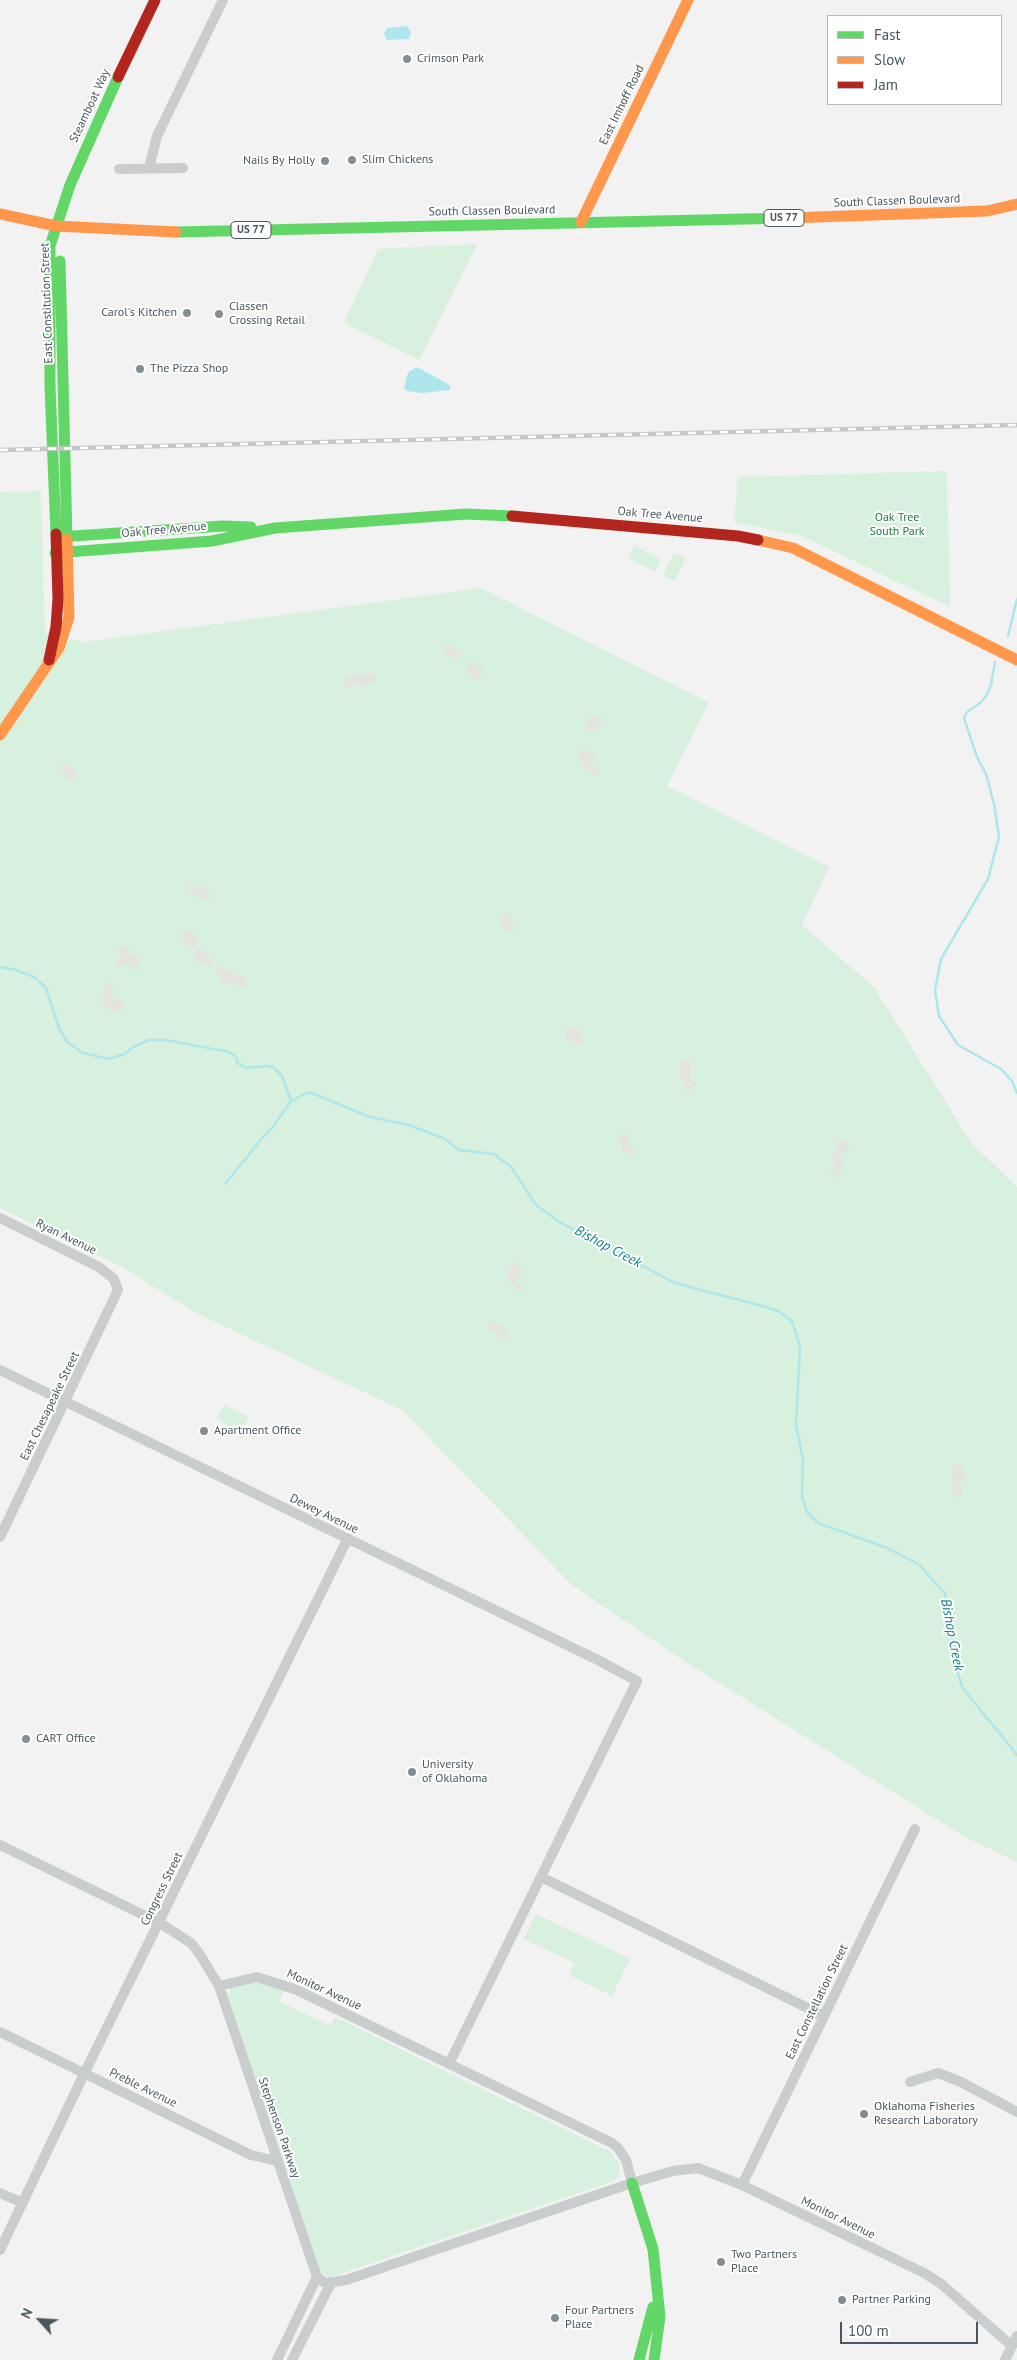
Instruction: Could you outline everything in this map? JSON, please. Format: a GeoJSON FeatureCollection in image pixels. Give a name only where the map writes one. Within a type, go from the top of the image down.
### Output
{"type":"FeatureCollection","features":[{"type":"Feature","properties":{"kind":"main road","name":"Steamboat Way"},"geometry":{"type":"LineString","coordinates":[[56,226],[94,128],[155,0]]}},
{"type":"Feature","properties":{"kind":"main road","name":"East Imhoff Road"},"geometry":{"type":"LineString","coordinates":[[581,222],[688,0]]}},
{"type":"Feature","properties":{"kind":"main road","name":"South Classen Boulevard"},"geometry":{"type":"LineString","coordinates":[[0,214],[56,226],[183,232],[856,217],[987,211],[1017,204]]}},
{"type":"Feature","properties":{"kind":"main road","name":"South Classen Boulevard"},"geometry":{"type":"LineString","coordinates":[[987,211],[1006,216],[1017,215]]}},
{"type":"Feature","properties":{"kind":"main road","name":"East Constitution Street"},"geometry":{"type":"LineString","coordinates":[[0,735],[49,660],[59,648],[68,617],[68,536],[60,246],[56,226]]}},
{"type":"Feature","properties":{"kind":"main road","name":"East Constitution Street"},"geometry":{"type":"LineString","coordinates":[[49,660],[56,627],[58,599],[50,387],[50,246],[56,226]]}},
{"type":"Feature","properties":{"kind":"main road","name":"Oak Tree Avenue"},"geometry":{"type":"LineString","coordinates":[[55,538],[223,526],[275,528],[466,514],[500,515],[738,536],[792,548],[1017,660]]}},
{"type":"Feature","properties":{"kind":"main road","name":"Oak Tree Avenue"},"geometry":{"type":"LineString","coordinates":[[55,553],[212,541],[275,528]]}},
{"type":"Feature","properties":{"kind":"main road"},"geometry":{"type":"LineString","coordinates":[[171,530],[173,543]]}},
{"type":"Feature","properties":{"kind":"main road"},"geometry":{"type":"LineString","coordinates":[[632,2183],[653,2249],[656,2293],[660,2317],[654,2360]]}},
{"type":"Feature","properties":{"kind":"main road"},"geometry":{"type":"LineString","coordinates":[[639,2360],[656,2293]]}},
{"type":"Feature","properties":{"kind":"street"},"geometry":{"type":"LineString","coordinates":[[149,168],[157,136],[223,0]]}},
{"type":"Feature","properties":{"kind":"street"},"geometry":{"type":"LineString","coordinates":[[119,169],[183,168]]}},
{"type":"Feature","properties":{"kind":"street","name":"Ryan Avenue"},"geometry":{"type":"LineString","coordinates":[[0,1218],[99,1267],[117,1284]]}},
{"type":"Feature","properties":{"kind":"street","name":"East Chesapeake Street"},"geometry":{"type":"LineString","coordinates":[[0,1537],[116,1297],[117,1284]]}},
{"type":"Feature","properties":{"kind":"street","name":"Dewey Avenue"},"geometry":{"type":"LineString","coordinates":[[0,1370],[347,1540],[598,1660],[637,1681],[540,1877]]}},
{"type":"Feature","properties":{"kind":"street","name":"Congress Street"},"geometry":{"type":"LineString","coordinates":[[0,2250],[84,2074],[347,1540]]}},
{"type":"Feature","properties":{"kind":"street","name":"East Constellation Street"},"geometry":{"type":"LineString","coordinates":[[742,2185],[915,1829]]}},
{"type":"Feature","properties":{"kind":"street"},"geometry":{"type":"LineString","coordinates":[[0,1845],[160,1923],[190,1943],[207,1965],[219,1986]]}},
{"type":"Feature","properties":{"kind":"street"},"geometry":{"type":"LineString","coordinates":[[449,2064],[540,1877],[824,2016]]}},
{"type":"Feature","properties":{"kind":"street","name":"Monitor Avenue"},"geometry":{"type":"LineString","coordinates":[[219,1986],[257,1977],[278,1982],[612,2144],[618,2148],[626,2160],[632,2183]]}},
{"type":"Feature","properties":{"kind":"street","name":"Stephenson Parkway"},"geometry":{"type":"LineString","coordinates":[[219,1986],[317,2277]]}},
{"type":"Feature","properties":{"kind":"street","name":"Preble Avenue"},"geometry":{"type":"LineString","coordinates":[[0,2032],[251,2155],[277,2161]]}},
{"type":"Feature","properties":{"kind":"street"},"geometry":{"type":"LineString","coordinates":[[910,2082],[938,2073],[961,2082],[1017,2112]]}},
{"type":"Feature","properties":{"kind":"street","name":"Monitor Avenue"},"geometry":{"type":"LineString","coordinates":[[331,2283],[346,2280],[632,2183],[673,2171],[698,2168],[742,2185],[924,2273],[940,2284],[1012,2346]]}},
{"type":"Feature","properties":{"kind":"street"},"geometry":{"type":"LineString","coordinates":[[0,2193],[22,2204]]}},
{"type":"Feature","properties":{"kind":"street"},"geometry":{"type":"LineString","coordinates":[[276,2360],[317,2277],[326,2283],[331,2283],[292,2360]]}},
{"type":"Feature","properties":{"kind":"street"},"geometry":{"type":"LineString","coordinates":[[1005,2360],[1017,2336]]}},
{"type":"Feature","properties":{"kind":"green space"},"geometry":{"type":"Polygon","coordinates":[[[477,244],[419,360],[344,323],[378,249],[477,244]]]}},
{"type":"Feature","properties":{"kind":"green space","name":"Oak Tree South Park"},"geometry":{"type":"Polygon","coordinates":[[[947,471],[950,607],[802,536],[734,522],[738,477],[947,471]]]}},
{"type":"Feature","properties":{"kind":"green space"},"geometry":{"type":"Polygon","coordinates":[[[41,491],[45,632],[83,642],[481,588],[709,703],[667,786],[829,867],[802,925],[874,987],[972,1144],[1017,1187],[1017,1862],[965,1837],[681,1659],[572,1585],[402,1410],[196,1313],[122,1267],[0,1208],[0,492],[41,491]]]}},
{"type":"Feature","properties":{"kind":"green space"},"geometry":{"type":"Polygon","coordinates":[[[634,545],[661,560],[655,572],[628,558],[634,545]]]}},
{"type":"Feature","properties":{"kind":"green space"},"geometry":{"type":"Polygon","coordinates":[[[674,553],[686,558],[675,581],[663,575],[674,553]]]}},
{"type":"Feature","properties":{"kind":"green space"},"geometry":{"type":"Polygon","coordinates":[[[224,1405],[249,1417],[241,1432],[217,1419],[224,1405]]]}},
{"type":"Feature","properties":{"kind":"green space"},"geometry":{"type":"Polygon","coordinates":[[[536,1914],[630,1959],[612,1996],[569,1975],[574,1963],[524,1939],[536,1914]]]}},
{"type":"Feature","properties":{"kind":"green space"},"geometry":{"type":"Polygon","coordinates":[[[259,1981],[284,1989],[279,2001],[330,2026],[335,2017],[611,2152],[620,2165],[619,2176],[611,2182],[331,2277],[324,2275],[320,2270],[228,1997],[230,1988],[259,1981]]]}},
{"type":"Feature","properties":{"kind":"sand"},"geometry":{"type":"Polygon","coordinates":[[[451,644],[452,650],[460,652],[458,660],[445,654],[443,650],[445,645],[451,644]]]}},
{"type":"Feature","properties":{"kind":"sand"},"geometry":{"type":"Polygon","coordinates":[[[471,661],[476,666],[482,667],[479,680],[474,680],[467,671],[468,664],[471,661]]]}},
{"type":"Feature","properties":{"kind":"sand"},"geometry":{"type":"Polygon","coordinates":[[[375,674],[376,680],[371,683],[367,681],[368,685],[364,687],[360,685],[360,681],[356,683],[356,686],[352,685],[354,688],[344,687],[346,679],[350,676],[375,674]]]}},
{"type":"Feature","properties":{"kind":"sand"},"geometry":{"type":"Polygon","coordinates":[[[590,718],[599,718],[604,722],[603,725],[596,725],[598,730],[590,731],[586,726],[590,718]]]}},
{"type":"Feature","properties":{"kind":"sand"},"geometry":{"type":"Polygon","coordinates":[[[582,749],[596,756],[596,760],[589,761],[591,765],[597,765],[599,775],[594,775],[583,766],[577,752],[582,749]]]}},
{"type":"Feature","properties":{"kind":"sand"},"geometry":{"type":"Polygon","coordinates":[[[67,764],[69,768],[74,768],[78,774],[71,781],[65,779],[68,774],[59,769],[67,764]]]}},
{"type":"Feature","properties":{"kind":"sand"},"geometry":{"type":"Polygon","coordinates":[[[190,881],[194,889],[197,889],[198,884],[206,888],[205,892],[210,891],[210,899],[200,898],[189,892],[187,887],[190,881]]]}},
{"type":"Feature","properties":{"kind":"sand"},"geometry":{"type":"Polygon","coordinates":[[[504,912],[510,914],[511,919],[507,921],[515,925],[511,932],[506,932],[500,922],[504,912]]]}},
{"type":"Feature","properties":{"kind":"sand"},"geometry":{"type":"Polygon","coordinates":[[[185,929],[199,940],[197,947],[190,950],[189,946],[183,944],[188,940],[182,938],[182,932],[185,929]]]}},
{"type":"Feature","properties":{"kind":"sand"},"geometry":{"type":"Polygon","coordinates":[[[121,946],[131,949],[125,952],[125,955],[131,954],[131,958],[136,954],[141,960],[136,964],[139,967],[136,970],[130,968],[133,963],[131,961],[128,965],[125,965],[124,961],[122,966],[116,966],[116,962],[123,958],[118,950],[121,946]]]}},
{"type":"Feature","properties":{"kind":"sand"},"geometry":{"type":"Polygon","coordinates":[[[201,947],[206,955],[212,957],[210,966],[204,962],[195,963],[194,953],[201,947]]]}},
{"type":"Feature","properties":{"kind":"sand"},"geometry":{"type":"Polygon","coordinates":[[[221,965],[226,973],[228,968],[233,973],[246,978],[245,988],[238,986],[241,984],[239,982],[230,983],[229,980],[225,984],[219,981],[221,977],[218,976],[217,967],[221,965]]]}},
{"type":"Feature","properties":{"kind":"sand"},"geometry":{"type":"Polygon","coordinates":[[[111,983],[113,989],[110,991],[113,995],[108,997],[109,1003],[112,1004],[116,998],[123,1001],[124,1005],[119,1006],[122,1009],[119,1011],[110,1010],[103,1005],[105,985],[111,983]]]}},
{"type":"Feature","properties":{"kind":"sand"},"geometry":{"type":"Polygon","coordinates":[[[573,1027],[581,1030],[582,1034],[576,1038],[583,1038],[582,1045],[576,1046],[572,1040],[568,1041],[565,1038],[568,1029],[573,1027]]]}},
{"type":"Feature","properties":{"kind":"sand"},"geometry":{"type":"Polygon","coordinates":[[[684,1060],[690,1060],[691,1065],[688,1067],[691,1070],[689,1076],[696,1084],[692,1090],[687,1089],[680,1078],[680,1065],[684,1060]]]}},
{"type":"Feature","properties":{"kind":"sand"},"geometry":{"type":"Polygon","coordinates":[[[623,1133],[625,1135],[629,1134],[631,1139],[627,1145],[636,1151],[633,1156],[621,1150],[621,1142],[618,1142],[617,1138],[623,1133]]]}},
{"type":"Feature","properties":{"kind":"sand"},"geometry":{"type":"Polygon","coordinates":[[[842,1139],[847,1141],[846,1144],[849,1147],[839,1158],[842,1161],[840,1164],[843,1169],[836,1177],[831,1173],[835,1164],[833,1158],[839,1141],[842,1139]]]}},
{"type":"Feature","properties":{"kind":"sand"},"geometry":{"type":"Polygon","coordinates":[[[519,1263],[522,1264],[519,1270],[523,1275],[519,1276],[515,1270],[516,1276],[512,1278],[518,1279],[516,1283],[523,1285],[524,1291],[514,1288],[512,1283],[506,1280],[511,1268],[519,1263]]]}},
{"type":"Feature","properties":{"kind":"sand"},"geometry":{"type":"Polygon","coordinates":[[[491,1321],[497,1324],[500,1323],[503,1326],[502,1329],[507,1331],[507,1336],[501,1338],[501,1333],[495,1334],[494,1328],[491,1334],[488,1328],[491,1321]]]}},
{"type":"Feature","properties":{"kind":"sand"},"geometry":{"type":"Polygon","coordinates":[[[953,1465],[961,1466],[965,1470],[962,1472],[966,1475],[964,1481],[961,1479],[959,1481],[963,1493],[958,1497],[952,1491],[953,1465]]]}},
{"type":"Feature","properties":{"kind":"water"},"geometry":{"type":"Polygon","coordinates":[[[407,26],[411,33],[409,39],[387,40],[384,34],[387,28],[407,26]]]}},
{"type":"Feature","properties":{"kind":"water"},"geometry":{"type":"Polygon","coordinates":[[[417,367],[451,387],[449,390],[423,393],[407,391],[404,388],[407,375],[417,367]]]}},
{"type":"Feature","properties":{"kind":"waterway"},"geometry":{"type":"LineString","coordinates":[[1008,636],[1017,599]]}},
{"type":"Feature","properties":{"kind":"waterway"},"geometry":{"type":"LineString","coordinates":[[995,662],[991,685],[986,696],[967,712],[964,718],[977,757],[986,774],[994,804],[999,837],[988,879],[941,959],[935,990],[939,1016],[958,1045],[1001,1069],[1012,1081],[1017,1093]]}},
{"type":"Feature","properties":{"kind":"waterway","name":"Bishop Creek"},"geometry":{"type":"LineString","coordinates":[[0,967],[16,970],[34,977],[46,988],[59,1028],[67,1042],[83,1053],[109,1059],[125,1054],[132,1048],[149,1040],[166,1040],[229,1052],[237,1058],[237,1063],[247,1068],[273,1067],[282,1076],[291,1101],[309,1092],[370,1117],[409,1125],[445,1139],[459,1150],[494,1154],[511,1167],[536,1205],[561,1223],[675,1283],[766,1307],[778,1311],[792,1321],[800,1347],[796,1425],[803,1459],[802,1496],[807,1512],[818,1523],[887,1548],[918,1564],[945,1593],[957,1670],[962,1687],[1017,1755]]}},
{"type":"Feature","properties":{"kind":"waterway"},"geometry":{"type":"LineString","coordinates":[[226,1183],[273,1127],[291,1101]]}},
{"type":"Feature","properties":{"kind":"railway"},"geometry":{"type":"LineString","coordinates":[[0,450],[1017,425]]}},
{"type":"Feature","properties":{"kind":"traffic: fast"},"geometry":{"type":"LineString","coordinates":[[56,534],[50,387],[50,246],[70,185],[118,77]]}},
{"type":"Feature","properties":{"kind":"traffic: fast"},"geometry":{"type":"LineString","coordinates":[[176,232],[789,218]]}},
{"type":"Feature","properties":{"kind":"traffic: fast"},"geometry":{"type":"LineString","coordinates":[[60,261],[67,539]]}},
{"type":"Feature","properties":{"kind":"traffic: fast"},"geometry":{"type":"LineString","coordinates":[[55,553],[212,541],[275,528],[466,514],[512,516]]}},
{"type":"Feature","properties":{"kind":"traffic: fast"},"geometry":{"type":"LineString","coordinates":[[59,537],[223,526],[251,527]]}},
{"type":"Feature","properties":{"kind":"traffic: fast"},"geometry":{"type":"LineString","coordinates":[[632,2183],[653,2249],[660,2317],[654,2360]]}},
{"type":"Feature","properties":{"kind":"traffic: fast"},"geometry":{"type":"LineString","coordinates":[[639,2360],[653,2307]]}},
{"type":"Feature","properties":{"kind":"traffic: slow"},"geometry":{"type":"LineString","coordinates":[[581,222],[688,0]]}},
{"type":"Feature","properties":{"kind":"traffic: slow"},"geometry":{"type":"LineString","coordinates":[[789,218],[987,211],[1017,204]]}},
{"type":"Feature","properties":{"kind":"traffic: slow"},"geometry":{"type":"LineString","coordinates":[[0,214],[56,226],[176,232]]}},
{"type":"Feature","properties":{"kind":"traffic: slow"},"geometry":{"type":"LineString","coordinates":[[0,735],[59,648],[69,617],[67,539]]}},
{"type":"Feature","properties":{"kind":"traffic: slow"},"geometry":{"type":"LineString","coordinates":[[758,540],[793,548],[1017,660]]}},
{"type":"Feature","properties":{"kind":"traffic: jam"},"geometry":{"type":"LineString","coordinates":[[118,77],[155,0]]}},
{"type":"Feature","properties":{"kind":"traffic: jam"},"geometry":{"type":"LineString","coordinates":[[512,516],[738,536],[758,540]]}},
{"type":"Feature","properties":{"kind":"traffic: jam"},"geometry":{"type":"LineString","coordinates":[[49,660],[56,627],[58,599],[56,534]]}},
{"type":"Feature","properties":{"kind":"place","name":"Crimson Park"},"geometry":{"type":"Point","coordinates":[407,59]}},
{"type":"Feature","properties":{"kind":"place","name":"Slim Chickens"},"geometry":{"type":"Point","coordinates":[352,160]}},
{"type":"Feature","properties":{"kind":"place","name":"Nails By Holly"},"geometry":{"type":"Point","coordinates":[325,161]}},
{"type":"Feature","properties":{"kind":"place","name":"Carol's Kitchen"},"geometry":{"type":"Point","coordinates":[187,313]}},
{"type":"Feature","properties":{"kind":"place","name":"Classen Crossing Retail"},"geometry":{"type":"Point","coordinates":[219,314]}},
{"type":"Feature","properties":{"kind":"place","name":"The Pizza Shop"},"geometry":{"type":"Point","coordinates":[140,369]}},
{"type":"Feature","properties":{"kind":"place","name":"Apartment Office"},"geometry":{"type":"Point","coordinates":[204,1431]}},
{"type":"Feature","properties":{"kind":"place","name":"CART Office"},"geometry":{"type":"Point","coordinates":[26,1739]}},
{"type":"Feature","properties":{"kind":"place","name":"University of Oklahoma"},"geometry":{"type":"Point","coordinates":[412,1772]}},
{"type":"Feature","properties":{"kind":"place","name":"Oklahoma Fisheries Research Laboratory"},"geometry":{"type":"Point","coordinates":[864,2114]}},
{"type":"Feature","properties":{"kind":"place","name":"Two Partners Place"},"geometry":{"type":"Point","coordinates":[721,2262]}},
{"type":"Feature","properties":{"kind":"place","name":"Partner Parking"},"geometry":{"type":"Point","coordinates":[842,2300]}},
{"type":"Feature","properties":{"kind":"place","name":"Four Partners Place"},"geometry":{"type":"Point","coordinates":[555,2318]}}]}
